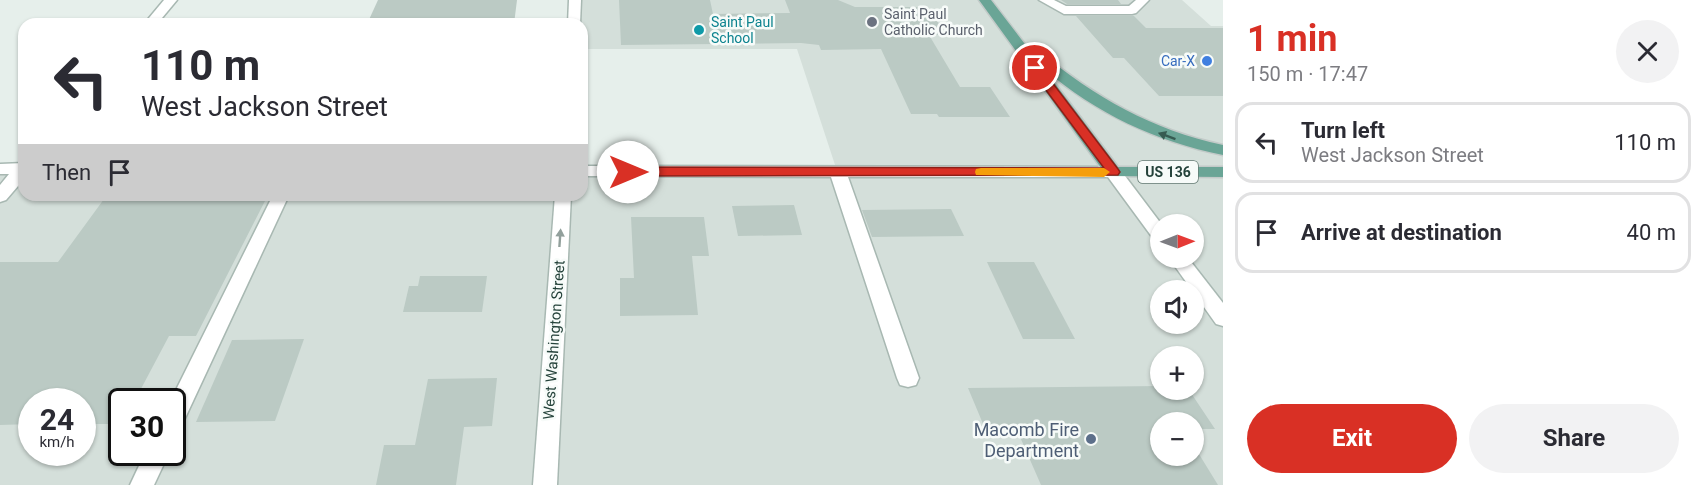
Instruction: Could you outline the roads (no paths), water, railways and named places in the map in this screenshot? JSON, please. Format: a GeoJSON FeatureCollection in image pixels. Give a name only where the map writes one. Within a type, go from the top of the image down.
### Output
{"type":"FeatureCollection","features":[{"type":"Feature","properties":{"kind":"main road"},"geometry":{"type":"LineString","coordinates":[[985,0],[1113,172]]}},
{"type":"Feature","properties":{"kind":"main road"},"geometry":{"type":"LineString","coordinates":[[1009,33],[1092,100],[1132,123],[1190,144],[1223,150]]}},
{"type":"Feature","properties":{"kind":"main road","name":"US 136"},"geometry":{"type":"LineString","coordinates":[[1113,172],[1223,172]]}},
{"type":"Feature","properties":{"kind":"street"},"geometry":{"type":"LineString","coordinates":[[155,18],[171,0]]}},
{"type":"Feature","properties":{"kind":"street"},"geometry":{"type":"LineString","coordinates":[[574,18],[575,0]]}},
{"type":"Feature","properties":{"kind":"street"},"geometry":{"type":"LineString","coordinates":[[1045,0],[1064,10],[1132,10],[1143,0]]}},
{"type":"Feature","properties":{"kind":"street"},"geometry":{"type":"LineString","coordinates":[[0,169],[18,169]]}},
{"type":"Feature","properties":{"kind":"street"},"geometry":{"type":"LineString","coordinates":[[588,171],[1113,172],[1150,221]]}},
{"type":"Feature","properties":{"kind":"street"},"geometry":{"type":"LineString","coordinates":[[838,172],[908,378]]}},
{"type":"Feature","properties":{"kind":"street"},"geometry":{"type":"LineString","coordinates":[[0,195],[18,176]]}},
{"type":"Feature","properties":{"kind":"street"},"geometry":{"type":"LineString","coordinates":[[186,393],[277,201]]}},
{"type":"Feature","properties":{"kind":"street","name":"West Washington Street"},"geometry":{"type":"LineString","coordinates":[[545,485],[563,201]]}},
{"type":"Feature","properties":{"kind":"street"},"geometry":{"type":"LineString","coordinates":[[1186,268],[1223,318]]}},
{"type":"Feature","properties":{"kind":"street"},"geometry":{"type":"LineString","coordinates":[[142,485],[152,466]]}},
{"type":"Feature","properties":{"kind":"place","name":"Saint Paul Catholic Church"},"geometry":{"type":"Point","coordinates":[872,22]}},
{"type":"Feature","properties":{"kind":"place","name":"Saint Paul School"},"geometry":{"type":"Point","coordinates":[699,30]}},
{"type":"Feature","properties":{"kind":"place","name":"Car-X"},"geometry":{"type":"Point","coordinates":[1207,61]}},
{"type":"Feature","properties":{"kind":"place","name":"Macomb Fire Department"},"geometry":{"type":"Point","coordinates":[1091,439]}}]}
